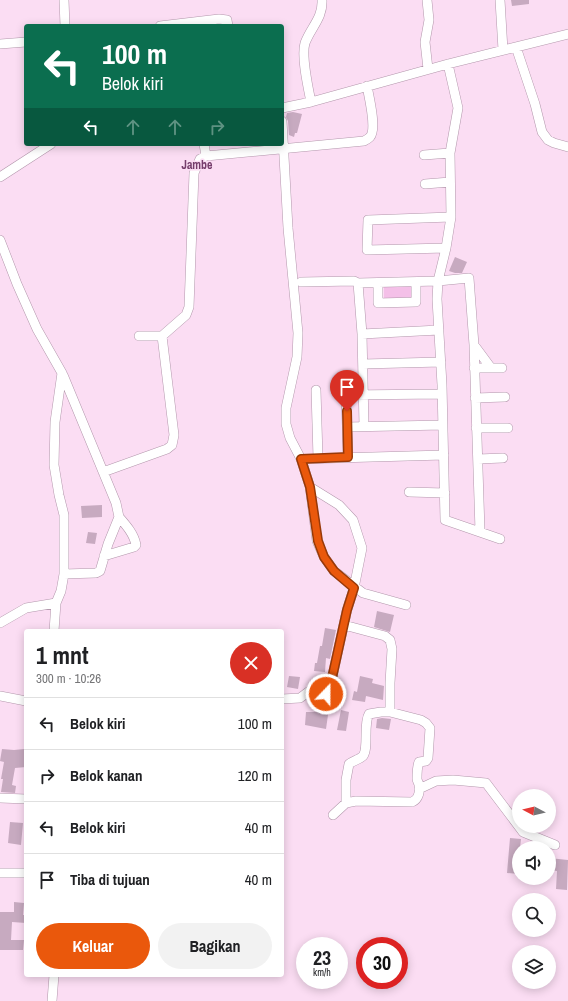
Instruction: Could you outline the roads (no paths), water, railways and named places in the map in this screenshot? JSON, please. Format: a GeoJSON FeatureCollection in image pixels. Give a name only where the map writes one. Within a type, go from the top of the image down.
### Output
{"type":"FeatureCollection","features":[{"type":"Feature","properties":{"kind":"street"},"geometry":{"type":"LineString","coordinates":[[64,0],[65,24]]}},
{"type":"Feature","properties":{"kind":"street"},"geometry":{"type":"LineString","coordinates":[[311,102],[305,63],[305,45],[310,32],[322,11],[322,0]]}},
{"type":"Feature","properties":{"kind":"street"},"geometry":{"type":"LineString","coordinates":[[427,0],[429,20],[424,42],[428,69]]}},
{"type":"Feature","properties":{"kind":"street"},"geometry":{"type":"LineString","coordinates":[[500,0],[503,50]]}},
{"type":"Feature","properties":{"kind":"street"},"geometry":{"type":"LineString","coordinates":[[177,24],[219,19],[227,20],[228,24]]}},
{"type":"Feature","properties":{"kind":"street"},"geometry":{"type":"LineString","coordinates":[[284,108],[311,102],[428,69],[568,34]]}},
{"type":"Feature","properties":{"kind":"street"},"geometry":{"type":"LineString","coordinates":[[0,44],[24,42]]}},
{"type":"Feature","properties":{"kind":"street"},"geometry":{"type":"LineString","coordinates":[[516,47],[535,104],[542,132],[548,140],[568,147]]}},
{"type":"Feature","properties":{"kind":"street"},"geometry":{"type":"LineString","coordinates":[[448,64],[458,108],[450,153],[451,217],[446,248],[438,281],[437,299],[441,362],[445,520],[500,539]]}},
{"type":"Feature","properties":{"kind":"street"},"geometry":{"type":"LineString","coordinates":[[139,336],[162,336],[186,315],[189,307],[194,173],[200,159],[206,156],[364,141],[369,138],[371,134],[373,122],[367,86]]}},
{"type":"Feature","properties":{"kind":"street"},"geometry":{"type":"LineString","coordinates":[[0,177],[49,146]]}},
{"type":"Feature","properties":{"kind":"street"},"geometry":{"type":"LineString","coordinates":[[204,146],[206,156]]}},
{"type":"Feature","properties":{"kind":"street"},"geometry":{"type":"LineString","coordinates":[[283,148],[288,228],[298,334],[297,357],[286,408],[286,424],[290,438],[301,459],[310,487],[318,541],[324,557],[334,571],[363,594],[406,605]]}},
{"type":"Feature","properties":{"kind":"street"},"geometry":{"type":"LineString","coordinates":[[424,155],[450,153]]}},
{"type":"Feature","properties":{"kind":"street"},"geometry":{"type":"LineString","coordinates":[[425,184],[450,182]]}},
{"type":"Feature","properties":{"kind":"street"},"geometry":{"type":"LineString","coordinates":[[446,248],[367,250],[368,220],[451,217]]}},
{"type":"Feature","properties":{"kind":"street"},"geometry":{"type":"LineString","coordinates":[[0,240],[37,329],[62,373],[116,503],[119,517],[129,529],[135,540],[136,545],[134,548],[104,556]]}},
{"type":"Feature","properties":{"kind":"street"},"geometry":{"type":"LineString","coordinates":[[301,282],[354,281],[358,283],[378,283],[438,281],[469,278],[474,345],[480,531]]}},
{"type":"Feature","properties":{"kind":"street"},"geometry":{"type":"LineString","coordinates":[[378,283],[378,303],[416,302],[416,282]]}},
{"type":"Feature","properties":{"kind":"street"},"geometry":{"type":"LineString","coordinates":[[358,283],[362,334],[364,426]]}},
{"type":"Feature","properties":{"kind":"street"},"geometry":{"type":"LineString","coordinates":[[362,334],[439,330]]}},
{"type":"Feature","properties":{"kind":"street"},"geometry":{"type":"LineString","coordinates":[[103,472],[167,449],[172,445],[174,435],[162,336]]}},
{"type":"Feature","properties":{"kind":"street"},"geometry":{"type":"LineString","coordinates":[[474,345],[491,368]]}},
{"type":"Feature","properties":{"kind":"street"},"geometry":{"type":"LineString","coordinates":[[363,364],[441,362]]}},
{"type":"Feature","properties":{"kind":"street"},"geometry":{"type":"LineString","coordinates":[[474,368],[502,368]]}},
{"type":"Feature","properties":{"kind":"street"},"geometry":{"type":"LineString","coordinates":[[54,629],[56,603],[61,591],[64,574],[64,515],[58,495],[54,465],[56,422],[62,373]]}},
{"type":"Feature","properties":{"kind":"street"},"geometry":{"type":"LineString","coordinates":[[316,390],[318,458]]}},
{"type":"Feature","properties":{"kind":"street"},"geometry":{"type":"LineString","coordinates":[[348,457],[346,395],[442,394]]}},
{"type":"Feature","properties":{"kind":"street"},"geometry":{"type":"LineString","coordinates":[[475,398],[505,397]]}},
{"type":"Feature","properties":{"kind":"street"},"geometry":{"type":"LineString","coordinates":[[347,427],[443,425]]}},
{"type":"Feature","properties":{"kind":"street"},"geometry":{"type":"LineString","coordinates":[[476,428],[508,428]]}},
{"type":"Feature","properties":{"kind":"street"},"geometry":{"type":"LineString","coordinates":[[301,459],[444,455]]}},
{"type":"Feature","properties":{"kind":"street"},"geometry":{"type":"LineString","coordinates":[[478,459],[503,458]]}},
{"type":"Feature","properties":{"kind":"street"},"geometry":{"type":"LineString","coordinates":[[310,487],[340,505],[353,520],[362,548],[332,678],[332,690],[326,695],[325,710]]}},
{"type":"Feature","properties":{"kind":"street"},"geometry":{"type":"LineString","coordinates":[[409,492],[445,493]]}},
{"type":"Feature","properties":{"kind":"street"},"geometry":{"type":"LineString","coordinates":[[64,574],[96,573],[100,571],[104,556],[119,517]]}},
{"type":"Feature","properties":{"kind":"street"},"geometry":{"type":"LineString","coordinates":[[0,624],[26,608],[56,603]]}},
{"type":"Feature","properties":{"kind":"street"},"geometry":{"type":"LineString","coordinates":[[344,625],[385,636],[390,640],[392,648],[390,712]]}},
{"type":"Feature","properties":{"kind":"street"},"geometry":{"type":"LineString","coordinates":[[284,700],[300,698],[332,678]]}},
{"type":"Feature","properties":{"kind":"street"},"geometry":{"type":"LineString","coordinates":[[0,696],[24,702]]}},
{"type":"Feature","properties":{"kind":"street"},"geometry":{"type":"LineString","coordinates":[[333,815],[346,803],[356,800],[412,802],[418,798],[418,765],[419,762],[426,761],[428,758],[430,728],[426,723],[421,720],[390,712],[371,713],[367,716],[365,752],[363,756],[350,764],[346,780],[346,803]]}},
{"type":"Feature","properties":{"kind":"street"},"geometry":{"type":"LineString","coordinates":[[419,789],[436,781],[453,780],[486,783],[523,832],[545,841]]}},
{"type":"Feature","properties":{"kind":"street"},"geometry":{"type":"LineString","coordinates":[[0,798],[24,799]]}},
{"type":"Feature","properties":{"kind":"street"},"geometry":{"type":"LineString","coordinates":[[0,873],[24,873]]}},
{"type":"Feature","properties":{"kind":"street"},"geometry":{"type":"LineString","coordinates":[[52,1001],[54,977]]}},
{"type":"Feature","properties":{"kind":"district","name":"Jambe"},"geometry":{"type":"Point","coordinates":[197,165]}}]}
